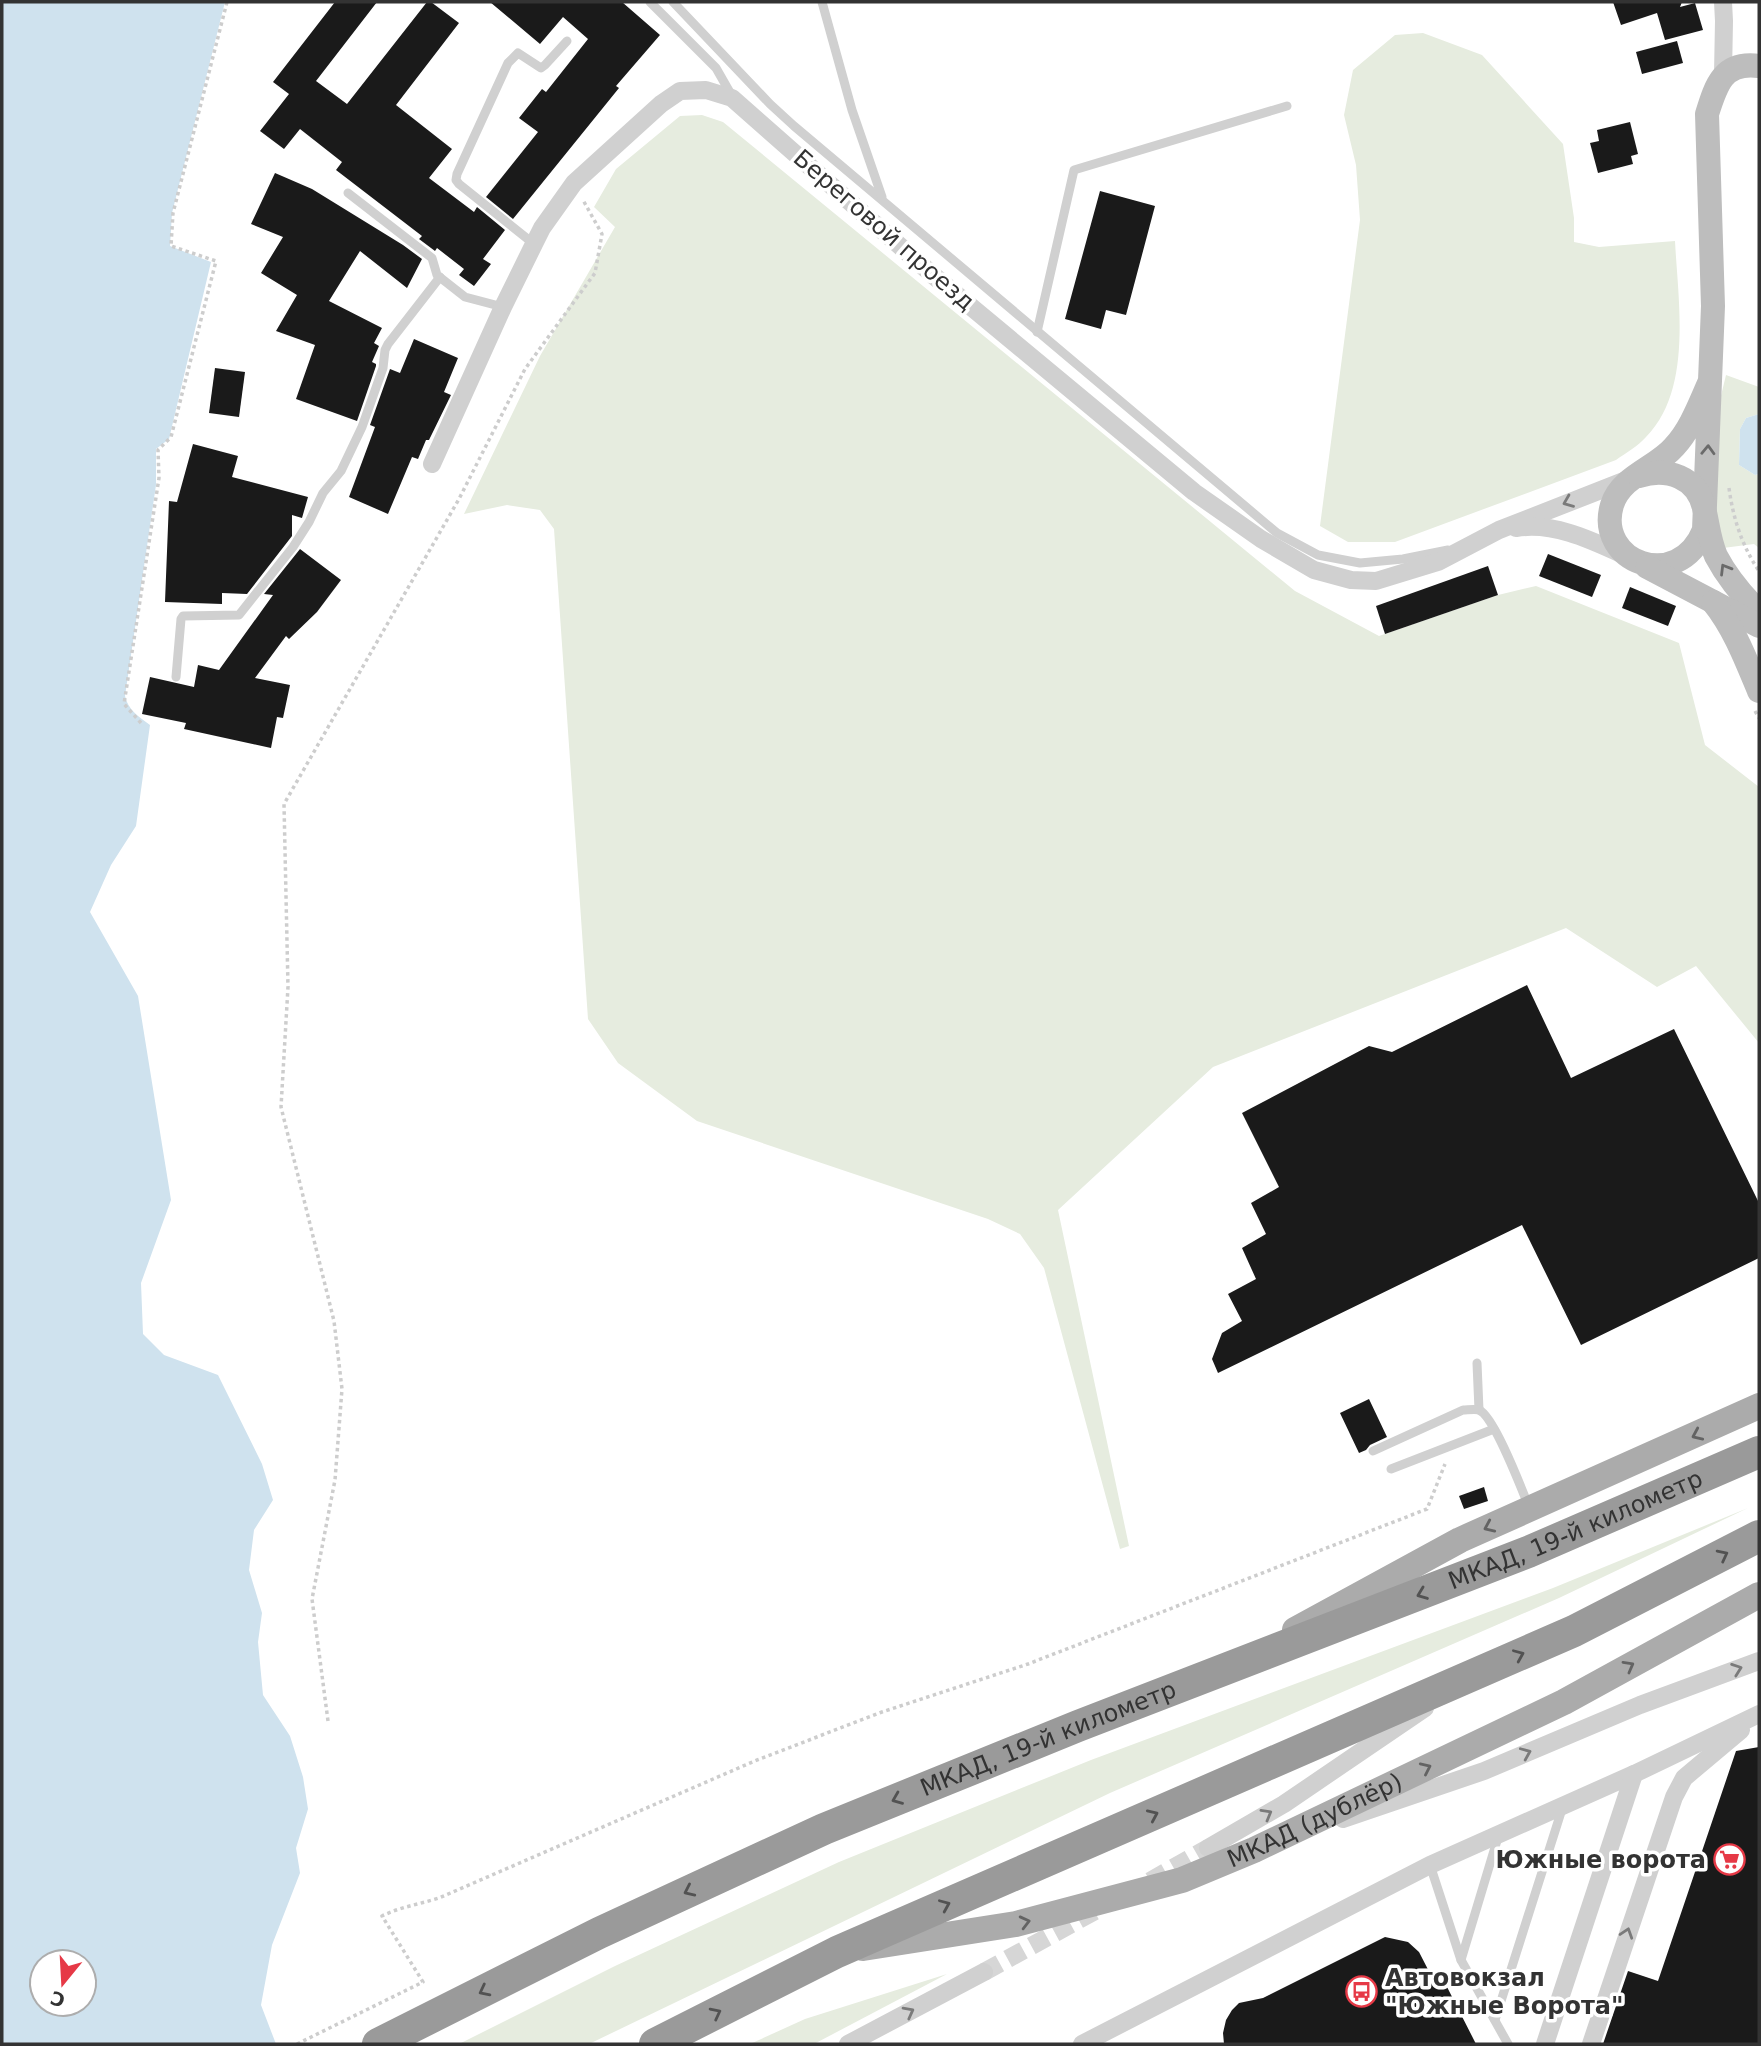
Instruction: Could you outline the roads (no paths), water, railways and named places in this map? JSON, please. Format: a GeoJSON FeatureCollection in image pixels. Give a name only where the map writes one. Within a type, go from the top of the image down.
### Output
{"type":"FeatureCollection","features":[{"type":"Feature","properties":{"kind":"highway","name":"МКАД, 19-й километр"},"geometry":{"type":"LineString","coordinates":[[391,2038],[599,1933],[824,1829],[1078,1726],[1528,1552],[1746,1458]]}},
{"type":"Feature","properties":{"kind":"highway"},"geometry":{"type":"LineString","coordinates":[[655,2044],[837,1952],[1574,1632],[1759,1536]]}},
{"type":"Feature","properties":{"kind":"main road"},"geometry":{"type":"LineString","coordinates":[[1211,1676],[1460,1540],[1759,1406]]}},
{"type":"Feature","properties":{"kind":"main road","name":"МКАД (дублёр)"},"geometry":{"type":"LineString","coordinates":[[837,1952],[1016,1924],[1182,1880],[1254,1850],[1564,1702],[1759,1595]]}},
{"type":"Feature","properties":{"kind":"street"},"geometry":{"type":"LineString","coordinates":[[1710,381],[1690,425],[1674,447],[1632,478],[1615,496],[1611,507],[1612,532],[1616,543],[1634,560],[1658,566],[1670,565],[1682,559],[1692,552],[1699,542],[1706,518],[1713,306],[1707,114],[1714,89],[1723,74],[1723,2]]}},
{"type":"Feature","properties":{"kind":"street"},"geometry":{"type":"LineString","coordinates":[[1723,74],[1737,68],[1759,66]]}},
{"type":"Feature","properties":{"kind":"street","name":"Береговой проезд"},"geometry":{"type":"LineString","coordinates":[[432,464],[542,228],[574,183],[661,104],[680,91],[706,90],[732,98],[945,285],[1194,492],[1261,539],[1314,570],[1351,580],[1376,581],[1438,562],[1499,530],[1632,478]]}},
{"type":"Feature","properties":{"kind":"street"},"geometry":{"type":"LineString","coordinates":[[1632,478],[1657,471],[1669,472],[1690,484],[1704,506],[1712,543],[1721,564],[1737,589],[1759,612]]}},
{"type":"Feature","properties":{"kind":"street"},"geometry":{"type":"LineString","coordinates":[[1499,530],[1545,527],[1585,538],[1634,560],[1759,626]]}},
{"type":"Feature","properties":{"kind":"street"},"geometry":{"type":"LineString","coordinates":[[1710,599],[1740,646],[1759,691]]}},
{"type":"Feature","properties":{"kind":"street"},"geometry":{"type":"LineString","coordinates":[[1254,1850],[1484,1771],[1640,1704],[1759,1661]]}},
{"type":"Feature","properties":{"kind":"street"},"geometry":{"type":"LineString","coordinates":[[1208,1849],[1284,1804],[1474,1675]]}},
{"type":"Feature","properties":{"kind":"street"},"geometry":{"type":"LineString","coordinates":[[1082,2044],[1430,1865],[1634,1774],[1759,1714]]}},
{"type":"Feature","properties":{"kind":"street"},"geometry":{"type":"LineString","coordinates":[[1591,2044],[1674,1797],[1684,1778],[1759,1714]]}},
{"type":"Feature","properties":{"kind":"street"},"geometry":{"type":"LineString","coordinates":[[1545,2044],[1634,1774]]}},
{"type":"Feature","properties":{"kind":"street"},"geometry":{"type":"LineString","coordinates":[[848,2044],[985,1972]]}},
{"type":"Feature","properties":{"kind":"lane"},"geometry":{"type":"LineString","coordinates":[[650,2],[716,68],[732,98]]}},
{"type":"Feature","properties":{"kind":"lane"},"geometry":{"type":"LineString","coordinates":[[673,2],[770,104],[1277,533],[1318,555],[1360,563],[1403,559],[1467,546]]}},
{"type":"Feature","properties":{"kind":"lane"},"geometry":{"type":"LineString","coordinates":[[822,2],[852,110],[883,199]]}},
{"type":"Feature","properties":{"kind":"lane"},"geometry":{"type":"LineString","coordinates":[[534,244],[456,180],[514,55],[523,55],[541,68],[567,41]]}},
{"type":"Feature","properties":{"kind":"lane"},"geometry":{"type":"LineString","coordinates":[[1037,332],[1074,170],[1287,106]]}},
{"type":"Feature","properties":{"kind":"lane"},"geometry":{"type":"LineString","coordinates":[[348,193],[432,258],[436,273],[466,297],[503,307]]}},
{"type":"Feature","properties":{"kind":"lane"},"geometry":{"type":"LineString","coordinates":[[176,677],[181,619],[183,616],[239,615],[293,547],[323,493],[341,471],[362,427],[383,368],[388,344],[440,277]]}},
{"type":"Feature","properties":{"kind":"lane"},"geometry":{"type":"LineString","coordinates":[[1478,1363],[1479,1410]]}},
{"type":"Feature","properties":{"kind":"lane"},"geometry":{"type":"LineString","coordinates":[[1373,1451],[1463,1410],[1479,1410],[1487,1416],[1494,1429],[1530,1509]]}},
{"type":"Feature","properties":{"kind":"lane"},"geometry":{"type":"LineString","coordinates":[[1391,1469],[1494,1429]]}},
{"type":"Feature","properties":{"kind":"lane"},"geometry":{"type":"LineString","coordinates":[[1495,2020],[1563,1805]]}},
{"type":"Feature","properties":{"kind":"lane"},"geometry":{"type":"LineString","coordinates":[[1461,1960],[1499,1832]]}},
{"type":"Feature","properties":{"kind":"lane"},"geometry":{"type":"LineString","coordinates":[[1430,1865],[1461,1960],[1508,2044]]}},
{"type":"Feature","properties":{"kind":"water"},"geometry":{"type":"Polygon","coordinates":[[[2,2],[225,2],[172,213],[170,246],[211,262],[169,439],[156,449],[156,485],[125,696],[131,709],[150,725],[136,826],[111,865],[90,912],[138,996],[171,1200],[141,1283],[143,1334],[164,1355],[218,1375],[262,1464],[273,1500],[254,1530],[249,1570],[262,1613],[258,1642],[263,1695],[290,1736],[303,1777],[308,1809],[296,1848],[300,1873],[272,1945],[261,2005],[276,2044],[2,2044],[2,2]]]}},
{"type":"Feature","properties":{"kind":"water"},"geometry":{"type":"Polygon","coordinates":[[[1759,414],[1759,474],[1755,475],[1739,465],[1740,429],[1746,418],[1759,414]]]}},
{"type":"Feature","properties":{"kind":"tunnel"},"geometry":{"type":"LineString","coordinates":[[1150,1881],[1208,1848]]}},
{"type":"Feature","properties":{"kind":"tunnel"},"geometry":{"type":"LineString","coordinates":[[984,1972],[1095,1911]]}},
{"type":"Feature","properties":{"kind":"place","name":"Южные ворота"},"geometry":{"type":"Point","coordinates":[1729,1860]}},
{"type":"Feature","properties":{"kind":"place","name":"Автовокзал \"Южные Ворота\""},"geometry":{"type":"Point","coordinates":[1362,1992]}}]}
